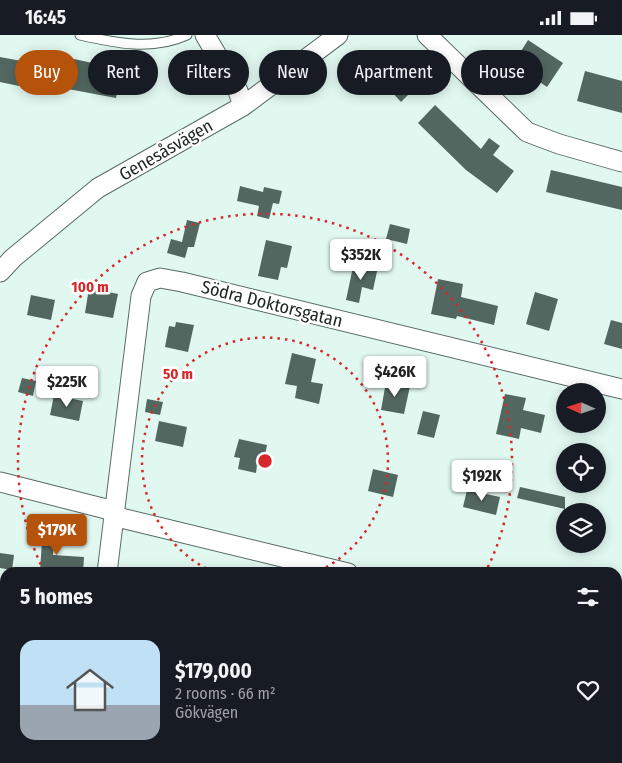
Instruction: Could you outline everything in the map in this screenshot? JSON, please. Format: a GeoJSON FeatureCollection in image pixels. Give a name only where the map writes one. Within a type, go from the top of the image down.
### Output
{"type":"FeatureCollection","features":[{"type":"Feature","properties":{"kind":"street"},"geometry":{"type":"LineString","coordinates":[[205,35],[238,91],[243,106]]}},
{"type":"Feature","properties":{"kind":"street","name":"Genesåsvägen"},"geometry":{"type":"LineString","coordinates":[[0,272],[6,253],[98,188],[243,106],[338,35]]}},
{"type":"Feature","properties":{"kind":"street"},"geometry":{"type":"LineString","coordinates":[[427,35],[527,132],[559,144],[622,162]]}},
{"type":"Feature","properties":{"kind":"street","name":"Södra Doktorsgatan"},"geometry":{"type":"LineString","coordinates":[[108,567],[141,296],[147,282],[160,278],[622,389]]}},
{"type":"Feature","properties":{"kind":"street"},"geometry":{"type":"LineString","coordinates":[[0,482],[324,567]]}},
{"type":"Feature","properties":{"kind":"lane"},"geometry":{"type":"LineString","coordinates":[[80,35],[121,44],[154,44],[187,35]]}},
{"type":"Feature","properties":{"kind":"building"},"geometry":{"type":"Polygon","coordinates":[[[528,40],[563,63],[547,87],[543,84],[543,50],[522,50],[528,40]]]}},
{"type":"Feature","properties":{"kind":"building"},"geometry":{"type":"Polygon","coordinates":[[[0,57],[15,60],[15,85],[0,82],[0,57]]]}},
{"type":"Feature","properties":{"kind":"building"},"geometry":{"type":"Polygon","coordinates":[[[78,60],[88,62],[88,93],[78,91],[78,60]]]}},
{"type":"Feature","properties":{"kind":"building"},"geometry":{"type":"Polygon","coordinates":[[[585,71],[622,81],[622,113],[577,101],[585,71]]]}},
{"type":"Feature","properties":{"kind":"building"},"geometry":{"type":"Polygon","coordinates":[[[100,95],[117,95],[116,98],[100,95]]]}},
{"type":"Feature","properties":{"kind":"building"},"geometry":{"type":"Polygon","coordinates":[[[394,95],[408,95],[401,102],[394,95]]]}},
{"type":"Feature","properties":{"kind":"building"},"geometry":{"type":"Polygon","coordinates":[[[435,105],[481,149],[489,138],[500,146],[493,155],[514,171],[497,193],[466,170],[418,123],[435,105]]]}},
{"type":"Feature","properties":{"kind":"building"},"geometry":{"type":"Polygon","coordinates":[[[551,170],[622,187],[622,210],[546,192],[551,170]]]}},
{"type":"Feature","properties":{"kind":"building"},"geometry":{"type":"Polygon","coordinates":[[[240,186],[263,192],[264,187],[282,191],[279,204],[273,203],[269,219],[257,216],[259,206],[237,201],[240,186]]]}},
{"type":"Feature","properties":{"kind":"building"},"geometry":{"type":"Polygon","coordinates":[[[187,220],[200,223],[194,247],[188,247],[185,258],[167,253],[171,239],[182,242],[187,220]]]}},
{"type":"Feature","properties":{"kind":"building"},"geometry":{"type":"Polygon","coordinates":[[[390,224],[410,229],[407,244],[386,239],[390,224]]]}},
{"type":"Feature","properties":{"kind":"building"},"geometry":{"type":"Polygon","coordinates":[[[266,240],[292,246],[287,268],[281,267],[278,280],[258,276],[266,240]]]}},
{"type":"Feature","properties":{"kind":"building"},"geometry":{"type":"Polygon","coordinates":[[[354,262],[378,267],[373,290],[362,287],[359,303],[346,300],[354,262]]]}},
{"type":"Feature","properties":{"kind":"building"},"geometry":{"type":"Polygon","coordinates":[[[438,279],[463,284],[461,297],[498,306],[494,325],[457,316],[456,319],[431,314],[438,279]]]}},
{"type":"Feature","properties":{"kind":"building"},"geometry":{"type":"Polygon","coordinates":[[[89,288],[118,294],[113,318],[85,313],[89,288]]]}},
{"type":"Feature","properties":{"kind":"building"},"geometry":{"type":"Polygon","coordinates":[[[535,292],[558,299],[549,331],[526,324],[535,292]]]}},
{"type":"Feature","properties":{"kind":"building"},"geometry":{"type":"Polygon","coordinates":[[[31,295],[55,300],[51,320],[27,315],[31,295]]]}},
{"type":"Feature","properties":{"kind":"building"},"geometry":{"type":"Polygon","coordinates":[[[611,320],[622,323],[622,349],[604,344],[611,320]]]}},
{"type":"Feature","properties":{"kind":"building"},"geometry":{"type":"Polygon","coordinates":[[[176,322],[194,325],[188,352],[165,347],[169,326],[175,327],[176,322]]]}},
{"type":"Feature","properties":{"kind":"building"},"geometry":{"type":"Polygon","coordinates":[[[292,353],[316,359],[311,382],[323,384],[319,404],[295,398],[297,386],[285,384],[292,353]]]}},
{"type":"Feature","properties":{"kind":"building"},"geometry":{"type":"Polygon","coordinates":[[[22,378],[36,381],[33,396],[18,392],[22,378]]]}},
{"type":"Feature","properties":{"kind":"building"},"geometry":{"type":"Polygon","coordinates":[[[386,382],[410,386],[404,414],[381,410],[386,382]]]}},
{"type":"Feature","properties":{"kind":"building"},"geometry":{"type":"Polygon","coordinates":[[[505,394],[526,398],[523,410],[545,415],[541,433],[521,428],[519,439],[496,434],[505,394]]]}},
{"type":"Feature","properties":{"kind":"building"},"geometry":{"type":"Polygon","coordinates":[[[54,395],[83,401],[79,421],[50,415],[54,395]]]}},
{"type":"Feature","properties":{"kind":"building"},"geometry":{"type":"Polygon","coordinates":[[[147,399],[163,402],[160,415],[145,412],[147,399]]]}},
{"type":"Feature","properties":{"kind":"building"},"geometry":{"type":"Polygon","coordinates":[[[423,411],[440,415],[434,438],[417,434],[423,411]]]}},
{"type":"Feature","properties":{"kind":"building"},"geometry":{"type":"Polygon","coordinates":[[[159,421],[187,427],[183,447],[155,441],[159,421]]]}},
{"type":"Feature","properties":{"kind":"building"},"geometry":{"type":"Polygon","coordinates":[[[239,439],[267,445],[263,466],[257,465],[256,473],[238,469],[240,458],[234,457],[239,439]]]}},
{"type":"Feature","properties":{"kind":"building"},"geometry":{"type":"Polygon","coordinates":[[[373,469],[398,475],[393,497],[368,491],[373,469]]]}},
{"type":"Feature","properties":{"kind":"building"},"geometry":{"type":"Polygon","coordinates":[[[520,487],[565,497],[565,503],[556,503],[556,507],[517,498],[520,487]]]}},
{"type":"Feature","properties":{"kind":"building"},"geometry":{"type":"Polygon","coordinates":[[[467,490],[500,497],[496,515],[463,507],[467,490]]]}},
{"type":"Feature","properties":{"kind":"building"},"geometry":{"type":"Polygon","coordinates":[[[43,526],[55,527],[53,555],[84,557],[83,567],[40,567],[43,526]]]}},
{"type":"Feature","properties":{"kind":"building"},"geometry":{"type":"Polygon","coordinates":[[[0,553],[14,555],[12,567],[0,567],[0,553]]]}}]}
